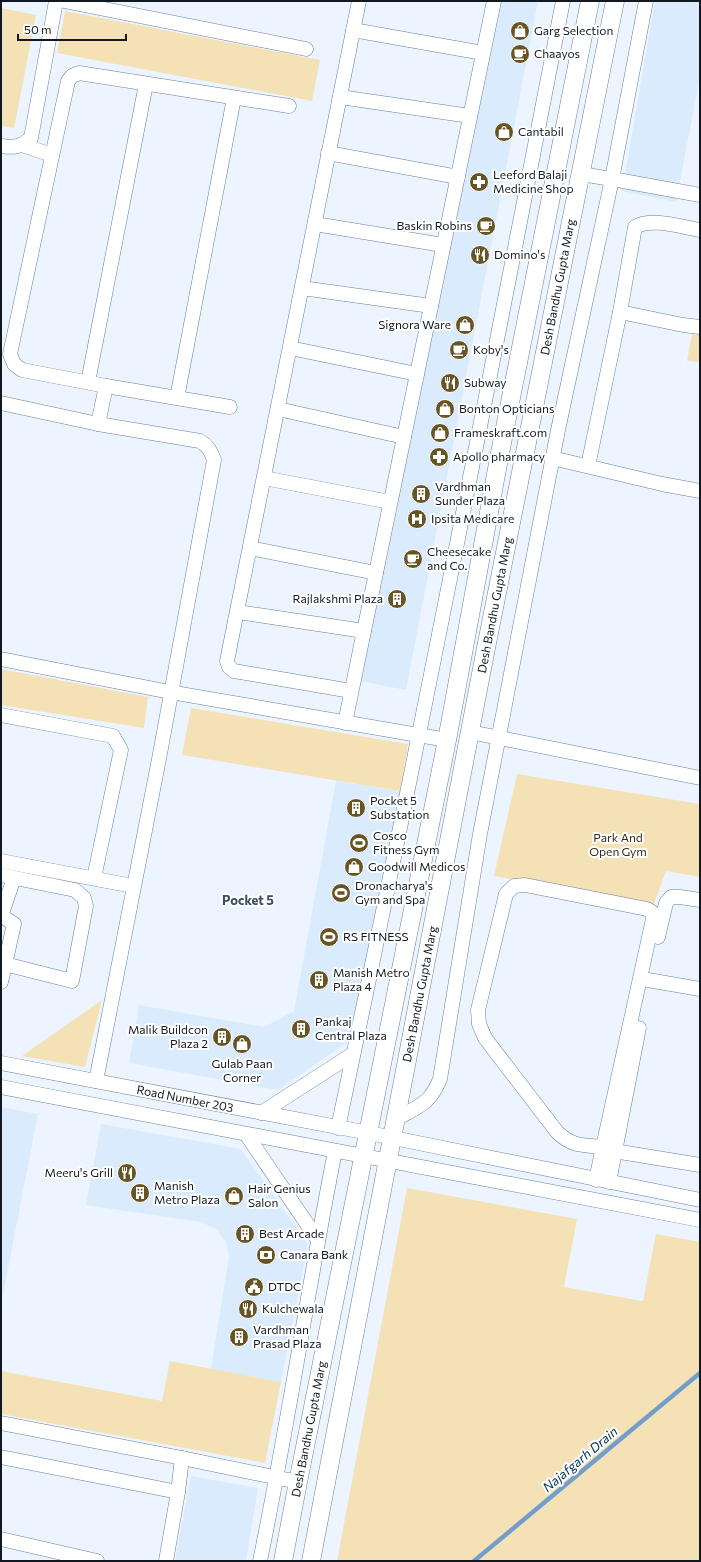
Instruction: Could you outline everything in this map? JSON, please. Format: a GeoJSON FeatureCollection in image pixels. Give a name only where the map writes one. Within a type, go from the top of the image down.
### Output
{"type":"FeatureCollection","features":[{"type":"Feature","properties":{"kind":"street"},"geometry":{"type":"LineString","coordinates":[[22,145],[31,138],[56,1]]}},
{"type":"Feature","properties":{"kind":"street"},"geometry":{"type":"LineString","coordinates":[[64,1],[306,49]]}},
{"type":"Feature","properties":{"kind":"street"},"geometry":{"type":"LineString","coordinates":[[351,691],[234,671],[229,667],[227,661],[359,1]]}},
{"type":"Feature","properties":{"kind":"street"},"geometry":{"type":"LineString","coordinates":[[345,723],[494,1]]}},
{"type":"Feature","properties":{"kind":"street"},"geometry":{"type":"LineString","coordinates":[[338,1128],[392,871],[476,452],[563,1]]}},
{"type":"Feature","properties":{"kind":"street","name":"Desh Bandhu Gupta Marg"},"geometry":{"type":"LineString","coordinates":[[284,1561],[298,1482],[369,1134],[501,450],[590,1]]}},
{"type":"Feature","properties":{"kind":"street","name":"Desh Bandhu Gupta Marg"},"geometry":{"type":"LineString","coordinates":[[388,1160],[470,732],[615,1]]}},
{"type":"Feature","properties":{"kind":"street"},"geometry":{"type":"LineString","coordinates":[[396,1120],[428,1101],[435,1091],[440,1079],[480,834],[498,737],[552,458],[612,179],[646,1]]}},
{"type":"Feature","properties":{"kind":"street"},"geometry":{"type":"LineString","coordinates":[[353,30],[483,53]]}},
{"type":"Feature","properties":{"kind":"street"},"geometry":{"type":"LineString","coordinates":[[230,407],[22,370],[14,364],[10,354],[68,81],[72,76],[79,73],[290,106]]}},
{"type":"Feature","properties":{"kind":"street"},"geometry":{"type":"LineString","coordinates":[[88,382],[146,84]]}},
{"type":"Feature","properties":{"kind":"street"},"geometry":{"type":"LineString","coordinates":[[340,97],[470,116]]}},
{"type":"Feature","properties":{"kind":"street"},"geometry":{"type":"LineString","coordinates":[[177,398],[234,98]]}},
{"type":"Feature","properties":{"kind":"street"},"geometry":{"type":"LineString","coordinates":[[1,146],[10,147],[22,145],[52,155]]}},
{"type":"Feature","properties":{"kind":"street"},"geometry":{"type":"LineString","coordinates":[[328,153],[458,176]]}},
{"type":"Feature","properties":{"kind":"street"},"geometry":{"type":"LineString","coordinates":[[581,174],[700,195]]}},
{"type":"Feature","properties":{"kind":"street"},"geometry":{"type":"LineString","coordinates":[[588,466],[620,312],[635,227],[641,224],[663,223],[700,230]]}},
{"type":"Feature","properties":{"kind":"street"},"geometry":{"type":"LineString","coordinates":[[315,224],[444,246]]}},
{"type":"Feature","properties":{"kind":"street"},"geometry":{"type":"LineString","coordinates":[[302,288],[431,306]]}},
{"type":"Feature","properties":{"kind":"street"},"geometry":{"type":"LineString","coordinates":[[620,312],[700,327]]}},
{"type":"Feature","properties":{"kind":"street"},"geometry":{"type":"LineString","coordinates":[[290,348],[417,374]]}},
{"type":"Feature","properties":{"kind":"street"},"geometry":{"type":"LineString","coordinates":[[98,424],[106,386]]}},
{"type":"Feature","properties":{"kind":"street"},"geometry":{"type":"LineString","coordinates":[[1,403],[98,424],[200,441],[211,450],[214,460],[170,692],[159,759],[96,1081]]}},
{"type":"Feature","properties":{"kind":"street"},"geometry":{"type":"LineString","coordinates":[[278,409],[404,437]]}},
{"type":"Feature","properties":{"kind":"street"},"geometry":{"type":"LineString","coordinates":[[552,458],[700,491]]}},
{"type":"Feature","properties":{"kind":"street"},"geometry":{"type":"LineString","coordinates":[[264,478],[390,502]]}},
{"type":"Feature","properties":{"kind":"street"},"geometry":{"type":"LineString","coordinates":[[250,548],[376,573]]}},
{"type":"Feature","properties":{"kind":"street"},"geometry":{"type":"LineString","coordinates":[[238,612],[364,631]]}},
{"type":"Feature","properties":{"kind":"street"},"geometry":{"type":"LineString","coordinates":[[1,659],[170,692],[446,740]]}},
{"type":"Feature","properties":{"kind":"street"},"geometry":{"type":"LineString","coordinates":[[1,715],[113,736],[121,750],[94,878]]}},
{"type":"Feature","properties":{"kind":"street"},"geometry":{"type":"LineString","coordinates":[[470,732],[700,778]]}},
{"type":"Feature","properties":{"kind":"street"},"geometry":{"type":"LineString","coordinates":[[1,861],[133,886]]}},
{"type":"Feature","properties":{"kind":"street"},"geometry":{"type":"LineString","coordinates":[[1,982],[3,963],[14,924],[2,916],[8,876],[75,890],[84,898],[86,906],[72,981],[3,963]]}},
{"type":"Feature","properties":{"kind":"street"},"geometry":{"type":"LineString","coordinates":[[603,1181],[609,1149],[653,919],[652,912],[647,909],[525,885],[514,886],[506,894],[478,1010],[479,1024],[489,1042],[557,1132],[566,1140],[577,1145],[609,1149],[700,1165]]}},
{"type":"Feature","properties":{"kind":"street"},"geometry":{"type":"LineString","coordinates":[[609,1149],[666,903],[671,897],[700,900]]}},
{"type":"Feature","properties":{"kind":"street"},"geometry":{"type":"LineString","coordinates":[[648,980],[700,989]]}},
{"type":"Feature","properties":{"kind":"street"},"geometry":{"type":"LineString","coordinates":[[261,1113],[353,1054]]}},
{"type":"Feature","properties":{"kind":"street","name":"Road Number 203"},"geometry":{"type":"LineString","coordinates":[[1,1063],[700,1200]]}},
{"type":"Feature","properties":{"kind":"street","name":"Road Number 203"},"geometry":{"type":"LineString","coordinates":[[1,1087],[700,1220]]}},
{"type":"Feature","properties":{"kind":"street"},"geometry":{"type":"LineString","coordinates":[[246,1134],[318,1240]]}},
{"type":"Feature","properties":{"kind":"street"},"geometry":{"type":"LineString","coordinates":[[260,1561],[277,1477],[335,1151]]}},
{"type":"Feature","properties":{"kind":"street"},"geometry":{"type":"LineString","coordinates":[[311,1561],[388,1160]]}},
{"type":"Feature","properties":{"kind":"street"},"geometry":{"type":"LineString","coordinates":[[1,1423],[298,1482]]}},
{"type":"Feature","properties":{"kind":"street"},"geometry":{"type":"LineString","coordinates":[[1,1457],[178,1492]]}},
{"type":"Feature","properties":{"kind":"street"},"geometry":{"type":"LineString","coordinates":[[166,1561],[178,1492],[182,1458]]}},
{"type":"Feature","properties":{"kind":"street"},"geometry":{"type":"LineString","coordinates":[[1,1539],[96,1561]]}},
{"type":"Feature","properties":{"kind":"shaded area"},"geometry":{"type":"Polygon","coordinates":[[[498,1],[538,1],[406,690],[360,681],[498,1]]]}},
{"type":"Feature","properties":{"kind":"shaded area"},"geometry":{"type":"Polygon","coordinates":[[[655,1],[700,1],[700,77],[676,202],[622,191],[655,1]]]}},
{"type":"Feature","properties":{"kind":"shaded area"},"geometry":{"type":"Polygon","coordinates":[[[336,781],[400,791],[349,1041],[278,1090],[129,1063],[139,1005],[264,1027],[294,1011],[336,781]]]}},
{"type":"Feature","properties":{"kind":"shaded area"},"geometry":{"type":"Polygon","coordinates":[[[1,1107],[38,1114],[1,1305],[1,1107]]]}},
{"type":"Feature","properties":{"kind":"shaded area"},"geometry":{"type":"Polygon","coordinates":[[[101,1124],[241,1149],[308,1244],[281,1382],[211,1369],[229,1256],[226,1242],[216,1229],[201,1222],[86,1205],[101,1124]]]}},
{"type":"Feature","properties":{"kind":"shaded area"},"geometry":{"type":"Polygon","coordinates":[[[191,1476],[258,1488],[246,1561],[175,1561],[191,1476]]]}},
{"type":"Feature","properties":{"kind":"green space"},"geometry":{"type":"Polygon","coordinates":[[[1,8],[36,15],[14,128],[1,126],[1,8]]]}},
{"type":"Feature","properties":{"kind":"green space"},"geometry":{"type":"Polygon","coordinates":[[[65,11],[320,60],[312,101],[57,53],[65,11]]]}},
{"type":"Feature","properties":{"kind":"green space"},"geometry":{"type":"Polygon","coordinates":[[[694,323],[700,324],[700,362],[687,361],[694,323]]]}},
{"type":"Feature","properties":{"kind":"green space"},"geometry":{"type":"Polygon","coordinates":[[[1,669],[148,697],[144,728],[1,705],[1,669]]]}},
{"type":"Feature","properties":{"kind":"green space"},"geometry":{"type":"Polygon","coordinates":[[[191,708],[408,744],[400,791],[182,755],[191,708]]]}},
{"type":"Feature","properties":{"kind":"green space","name":"Park And Open Gym"},"geometry":{"type":"Polygon","coordinates":[[[517,774],[700,804],[700,877],[666,871],[653,906],[494,876],[517,774]]]}},
{"type":"Feature","properties":{"kind":"green space"},"geometry":{"type":"Polygon","coordinates":[[[102,1000],[85,1067],[22,1056],[102,1000]]]}},
{"type":"Feature","properties":{"kind":"green space"},"geometry":{"type":"Polygon","coordinates":[[[407,1188],[577,1219],[564,1287],[643,1301],[656,1234],[700,1242],[700,1561],[337,1561],[407,1188]]]}},
{"type":"Feature","properties":{"kind":"green space"},"geometry":{"type":"Polygon","coordinates":[[[170,1361],[281,1382],[265,1463],[1,1414],[1,1371],[162,1401],[170,1361]]]}},
{"type":"Feature","properties":{"kind":"waterway","name":"Najafgarh Drain"},"geometry":{"type":"LineString","coordinates":[[474,1561],[700,1373]]}},
{"type":"Feature","properties":{"kind":"place","name":"Garg Selection"},"geometry":{"type":"Point","coordinates":[520,31]}},
{"type":"Feature","properties":{"kind":"place","name":"Chaayos"},"geometry":{"type":"Point","coordinates":[520,54]}},
{"type":"Feature","properties":{"kind":"place","name":"Cantabil"},"geometry":{"type":"Point","coordinates":[504,132]}},
{"type":"Feature","properties":{"kind":"place","name":"Leeford Balaji Medicine Shop"},"geometry":{"type":"Point","coordinates":[479,182]}},
{"type":"Feature","properties":{"kind":"place","name":"Baskin Robins"},"geometry":{"type":"Point","coordinates":[486,226]}},
{"type":"Feature","properties":{"kind":"place","name":"Domino's"},"geometry":{"type":"Point","coordinates":[480,255]}},
{"type":"Feature","properties":{"kind":"place","name":"Signora Ware"},"geometry":{"type":"Point","coordinates":[465,325]}},
{"type":"Feature","properties":{"kind":"place","name":"Koby's"},"geometry":{"type":"Point","coordinates":[459,350]}},
{"type":"Feature","properties":{"kind":"place","name":"Subway"},"geometry":{"type":"Point","coordinates":[450,383]}},
{"type":"Feature","properties":{"kind":"place","name":"Bonton Opticians"},"geometry":{"type":"Point","coordinates":[445,409]}},
{"type":"Feature","properties":{"kind":"place","name":"Frameskraft.com"},"geometry":{"type":"Point","coordinates":[440,433]}},
{"type":"Feature","properties":{"kind":"place","name":"Apollo pharmacy"},"geometry":{"type":"Point","coordinates":[439,457]}},
{"type":"Feature","properties":{"kind":"place","name":"Vardhman Sunder Plaza"},"geometry":{"type":"Point","coordinates":[421,494]}},
{"type":"Feature","properties":{"kind":"place","name":"Ipsita Medicare"},"geometry":{"type":"Point","coordinates":[417,519]}},
{"type":"Feature","properties":{"kind":"place","name":"Cheesecake and Co."},"geometry":{"type":"Point","coordinates":[413,559]}},
{"type":"Feature","properties":{"kind":"place","name":"Rajlakshmi Plaza"},"geometry":{"type":"Point","coordinates":[397,599]}},
{"type":"Feature","properties":{"kind":"place","name":"Pocket 5 Substation"},"geometry":{"type":"Point","coordinates":[356,808]}},
{"type":"Feature","properties":{"kind":"place","name":"Cosco Fitness Gym"},"geometry":{"type":"Point","coordinates":[359,843]}},
{"type":"Feature","properties":{"kind":"place","name":"Goodwill Medicos"},"geometry":{"type":"Point","coordinates":[354,867]}},
{"type":"Feature","properties":{"kind":"place","name":"Dronacharya's Gym and Spa"},"geometry":{"type":"Point","coordinates":[341,893]}},
{"type":"Feature","properties":{"kind":"place","name":"RS FITNESS"},"geometry":{"type":"Point","coordinates":[329,937]}},
{"type":"Feature","properties":{"kind":"place","name":"Manish Metro Plaza 4"},"geometry":{"type":"Point","coordinates":[319,980]}},
{"type":"Feature","properties":{"kind":"place","name":"Pankaj Central Plaza"},"geometry":{"type":"Point","coordinates":[301,1029]}},
{"type":"Feature","properties":{"kind":"place","name":"Malik Buildcon Plaza 2"},"geometry":{"type":"Point","coordinates":[222,1037]}},
{"type":"Feature","properties":{"kind":"place","name":"Gulab Paan Corner"},"geometry":{"type":"Point","coordinates":[242,1044]}},
{"type":"Feature","properties":{"kind":"place","name":"Meeru's Grill"},"geometry":{"type":"Point","coordinates":[127,1173]}},
{"type":"Feature","properties":{"kind":"place","name":"Manish Metro Plaza"},"geometry":{"type":"Point","coordinates":[140,1193]}},
{"type":"Feature","properties":{"kind":"place","name":"Hair Genius Salon"},"geometry":{"type":"Point","coordinates":[234,1196]}},
{"type":"Feature","properties":{"kind":"place","name":"Best Arcade"},"geometry":{"type":"Point","coordinates":[245,1234]}},
{"type":"Feature","properties":{"kind":"place","name":"Canara Bank"},"geometry":{"type":"Point","coordinates":[266,1255]}},
{"type":"Feature","properties":{"kind":"place","name":"DTDC"},"geometry":{"type":"Point","coordinates":[254,1287]}},
{"type":"Feature","properties":{"kind":"place","name":"Kulchewala"},"geometry":{"type":"Point","coordinates":[248,1309]}},
{"type":"Feature","properties":{"kind":"place","name":"Vardhman Prasad Plaza"},"geometry":{"type":"Point","coordinates":[239,1337]}},
{"type":"Feature","properties":{"kind":"district","name":"Pocket 5"},"geometry":{"type":"Point","coordinates":[248,900]}}]}
